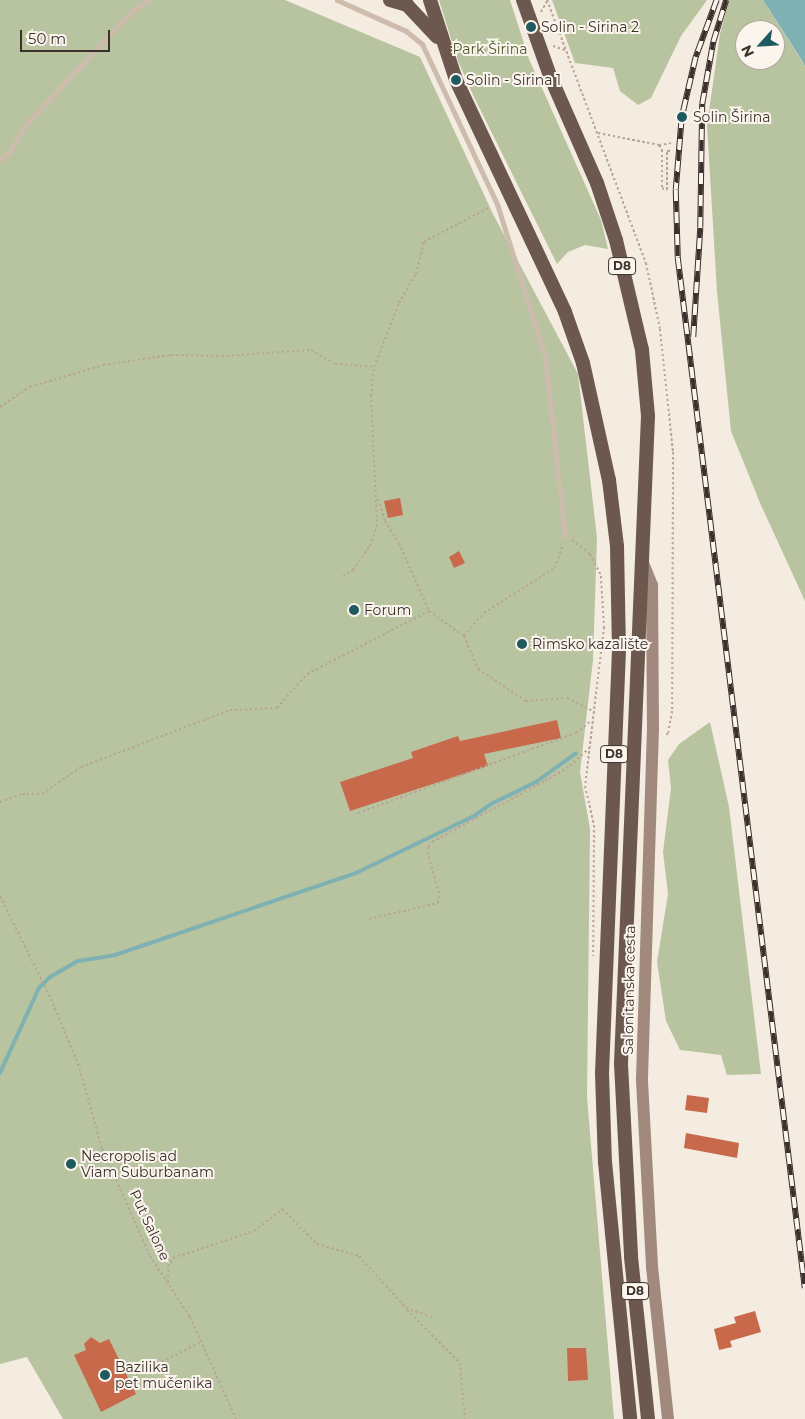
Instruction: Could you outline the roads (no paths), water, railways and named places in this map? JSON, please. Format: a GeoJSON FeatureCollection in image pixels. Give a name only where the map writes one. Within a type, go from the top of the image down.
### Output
{"type":"FeatureCollection","features":[{"type":"Feature","properties":{"kind":"highway"},"geometry":{"type":"LineString","coordinates":[[390,0],[407,5],[430,27],[444,47]]}},
{"type":"Feature","properties":{"kind":"highway","name":"D8"},"geometry":{"type":"LineString","coordinates":[[430,0],[456,80],[565,312],[583,363],[609,480],[617,546],[619,650],[602,1073],[606,1162],[630,1419]]}},
{"type":"Feature","properties":{"kind":"highway","name":"D8"},"geometry":{"type":"LineString","coordinates":[[524,3],[597,183],[616,240],[642,350],[648,416],[621,1064],[631,1257],[648,1419]]}},
{"type":"Feature","properties":{"kind":"main road","name":"Salonitanska cesta"},"geometry":{"type":"LineString","coordinates":[[643,563],[650,573],[652,585],[652,749],[642,1081],[652,1268],[668,1419]]}},
{"type":"Feature","properties":{"kind":"lane"},"geometry":{"type":"LineString","coordinates":[[0,160],[10,152],[25,125],[132,11],[149,0]]}},
{"type":"Feature","properties":{"kind":"lane"},"geometry":{"type":"LineString","coordinates":[[337,0],[406,31],[422,44],[496,204],[545,356],[566,537]]}},
{"type":"Feature","properties":{"kind":"water"},"geometry":{"type":"Polygon","coordinates":[[[763,0],[805,0],[805,66],[785,34],[785,20],[776,20],[763,0]]]}},
{"type":"Feature","properties":{"kind":"waterway"},"geometry":{"type":"LineString","coordinates":[[0,1073],[39,988],[50,977],[78,961],[115,955],[356,873],[474,816],[491,804],[536,782],[576,753]]}},
{"type":"Feature","properties":{"kind":"railway"},"geometry":{"type":"LineString","coordinates":[[717,0],[696,57],[682,117],[676,190],[678,258],[805,1288]]}},
{"type":"Feature","properties":{"kind":"railway"},"geometry":{"type":"LineString","coordinates":[[693,337],[700,228],[702,104],[713,42],[726,0]]}},
{"type":"Feature","properties":{"kind":"place","name":"Solin - Sirina 2"},"geometry":{"type":"Point","coordinates":[531,27]}},
{"type":"Feature","properties":{"kind":"place","name":"Solin - Sirina 1"},"geometry":{"type":"Point","coordinates":[456,80]}},
{"type":"Feature","properties":{"kind":"place","name":"Solin Širina"},"geometry":{"type":"Point","coordinates":[682,117]}},
{"type":"Feature","properties":{"kind":"place","name":"Forum"},"geometry":{"type":"Point","coordinates":[354,610]}},
{"type":"Feature","properties":{"kind":"place","name":"Rimsko kazalište"},"geometry":{"type":"Point","coordinates":[522,644]}},
{"type":"Feature","properties":{"kind":"place","name":"Necropolis ad Viam Suburbanam"},"geometry":{"type":"Point","coordinates":[71,1164]}},
{"type":"Feature","properties":{"kind":"place","name":"Bazilika pet mučenika"},"geometry":{"type":"Point","coordinates":[105,1375]}},
{"type":"Feature","properties":{"kind":"park label","name":"Park Širina"},"geometry":{"type":"Point","coordinates":[490,49]}}]}
